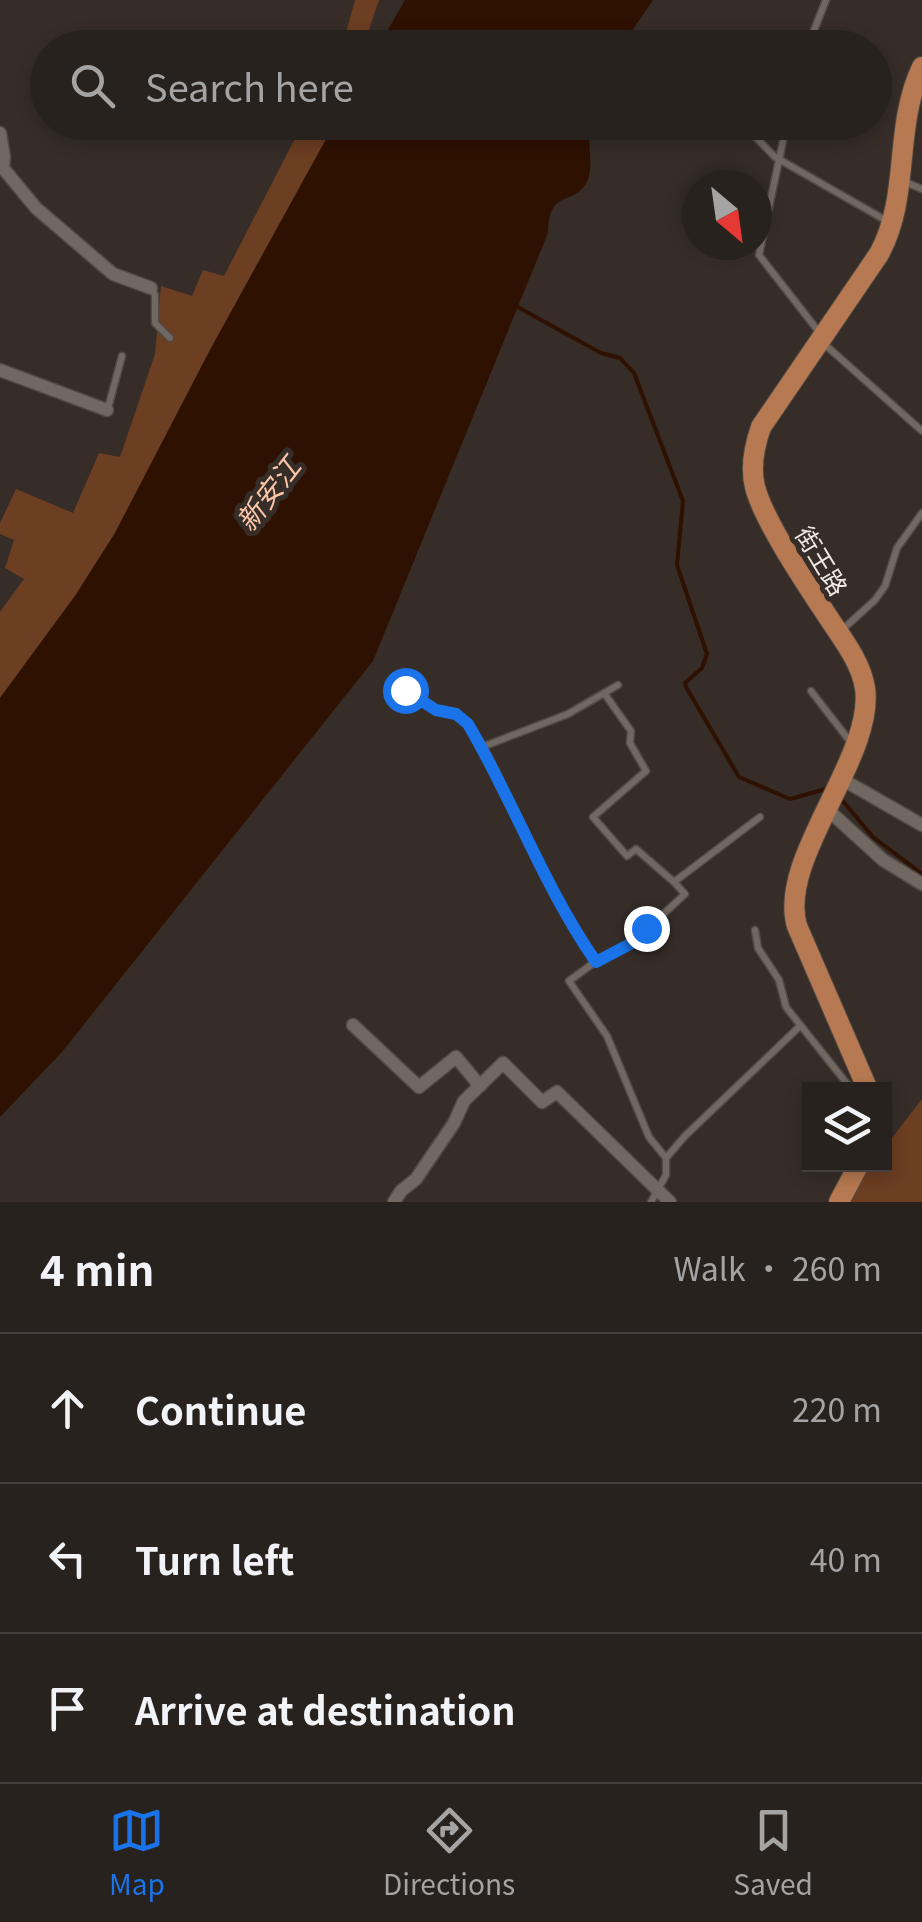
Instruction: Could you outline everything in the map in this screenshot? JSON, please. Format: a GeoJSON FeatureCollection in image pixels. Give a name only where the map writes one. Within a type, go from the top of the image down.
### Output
{"type":"FeatureCollection","features":[{"type":"Feature","properties":{"kind":"main road","name":"街王路"},"geometry":{"type":"LineString","coordinates":[[864,1082],[792,909],[794,893],[864,720],[866,691],[860,670],[762,506],[754,476],[755,446],[762,428],[879,254],[892,224],[906,111],[922,67]]}},
{"type":"Feature","properties":{"kind":"main road"},"geometry":{"type":"LineString","coordinates":[[839,1202],[855,1172]]}},
{"type":"Feature","properties":{"kind":"street"},"geometry":{"type":"LineString","coordinates":[[0,132],[3,168],[36,208],[113,274],[151,288]]}},
{"type":"Feature","properties":{"kind":"street"},"geometry":{"type":"LineString","coordinates":[[0,370],[107,410]]}},
{"type":"Feature","properties":{"kind":"street"},"geometry":{"type":"LineString","coordinates":[[839,780],[922,825]]}},
{"type":"Feature","properties":{"kind":"street"},"geometry":{"type":"LineString","coordinates":[[827,807],[882,860],[922,884]]}},
{"type":"Feature","properties":{"kind":"street"},"geometry":{"type":"LineString","coordinates":[[353,1025],[418,1087],[456,1057],[480,1086]]}},
{"type":"Feature","properties":{"kind":"street"},"geometry":{"type":"LineString","coordinates":[[394,1202],[416,1179],[454,1123],[464,1101],[503,1063],[542,1102],[556,1092],[660,1199]]}},
{"type":"Feature","properties":{"kind":"lane"},"geometry":{"type":"LineString","coordinates":[[814,30],[826,0]]}},
{"type":"Feature","properties":{"kind":"lane"},"geometry":{"type":"LineString","coordinates":[[760,140],[778,159],[892,224]]}},
{"type":"Feature","properties":{"kind":"lane"},"geometry":{"type":"LineString","coordinates":[[783,140],[759,255],[822,339],[922,431]]}},
{"type":"Feature","properties":{"kind":"lane"},"geometry":{"type":"LineString","coordinates":[[899,180],[922,189]]}},
{"type":"Feature","properties":{"kind":"lane"},"geometry":{"type":"LineString","coordinates":[[151,288],[155,295],[154,323],[170,338]]}},
{"type":"Feature","properties":{"kind":"lane"},"geometry":{"type":"LineString","coordinates":[[107,410],[122,356]]}},
{"type":"Feature","properties":{"kind":"lane"},"geometry":{"type":"LineString","coordinates":[[838,633],[885,586],[897,548],[922,513]]}},
{"type":"Feature","properties":{"kind":"lane"},"geometry":{"type":"LineString","coordinates":[[482,748],[568,714],[618,685]]}},
{"type":"Feature","properties":{"kind":"lane"},"geometry":{"type":"LineString","coordinates":[[405,690],[436,710],[462,718],[482,748],[552,894],[596,962]]}},
{"type":"Feature","properties":{"kind":"lane"},"geometry":{"type":"LineString","coordinates":[[811,691],[853,745]]}},
{"type":"Feature","properties":{"kind":"lane"},"geometry":{"type":"LineString","coordinates":[[604,693],[631,731],[630,743],[646,770],[593,817],[627,856],[636,849],[685,894],[632,943],[569,981],[606,1036],[649,1137],[666,1158],[660,1199]]}},
{"type":"Feature","properties":{"kind":"lane"},"geometry":{"type":"LineString","coordinates":[[674,882],[760,817]]}},
{"type":"Feature","properties":{"kind":"lane"},"geometry":{"type":"LineString","coordinates":[[755,930],[758,948],[779,980],[786,1007],[845,1082]]}},
{"type":"Feature","properties":{"kind":"lane"},"geometry":{"type":"LineString","coordinates":[[666,1158],[799,1027]]}},
{"type":"Feature","properties":{"kind":"shaded area"},"geometry":{"type":"Polygon","coordinates":[[[355,0],[379,0],[369,30],[347,30],[355,0]]]}},
{"type":"Feature","properties":{"kind":"shaded area"},"geometry":{"type":"Polygon","coordinates":[[[294,140],[326,140],[115,533],[75,596],[0,698],[0,612],[24,579],[5,568],[14,540],[0,534],[0,523],[16,489],[73,513],[99,453],[120,457],[155,354],[161,286],[192,296],[203,270],[224,276],[294,140]]]}},
{"type":"Feature","properties":{"kind":"shaded area"},"geometry":{"type":"Polygon","coordinates":[[[922,1099],[922,1202],[847,1202],[862,1172],[892,1172],[892,1138],[922,1099]]]}},
{"type":"Feature","properties":{"kind":"water"},"geometry":{"type":"Polygon","coordinates":[[[405,0],[653,0],[633,30],[388,30],[405,0]]]}},
{"type":"Feature","properties":{"kind":"water","name":"新安江"},"geometry":{"type":"Polygon","coordinates":[[[326,140],[589,140],[588,179],[583,188],[553,209],[548,233],[373,661],[62,1052],[0,1117],[0,698],[75,596],[115,533],[326,140]]]}},
{"type":"Feature","properties":{"kind":"waterway"},"geometry":{"type":"LineString","coordinates":[[514,305],[601,353],[620,358],[634,373],[683,501],[677,565],[707,654],[702,668],[685,683],[686,687],[739,777],[790,799],[826,789]]}},
{"type":"Feature","properties":{"kind":"waterway"},"geometry":{"type":"LineString","coordinates":[[842,800],[873,837],[922,874]]}},
{"type":"Feature","properties":{"kind":"route"},"geometry":{"type":"LineString","coordinates":[[405,690],[436,710],[456,714],[468,724],[545,880],[596,962],[632,943],[646,928]]}}]}
